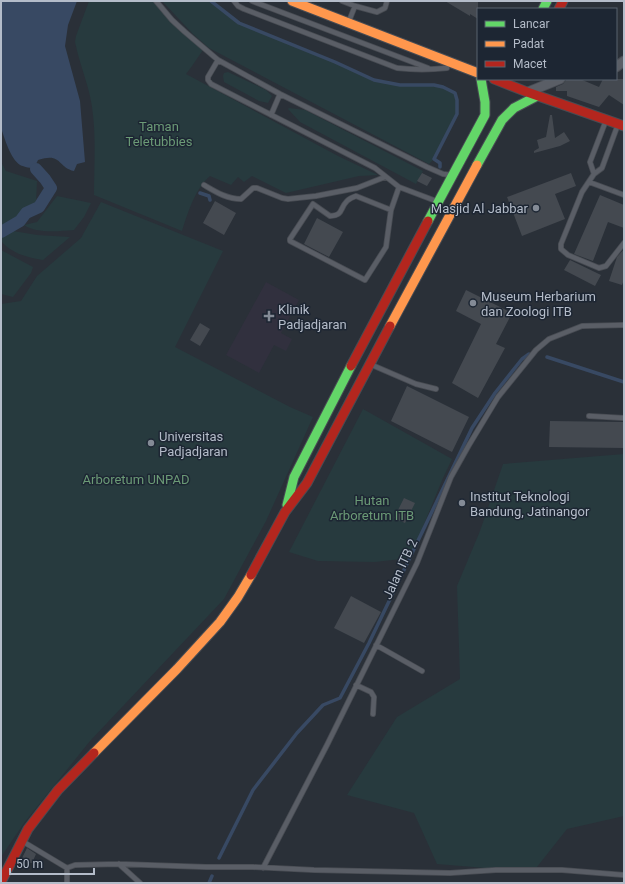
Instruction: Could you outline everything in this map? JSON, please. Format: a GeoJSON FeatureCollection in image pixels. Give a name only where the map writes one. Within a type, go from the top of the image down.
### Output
{"type":"FeatureCollection","features":[{"type":"Feature","properties":{"kind":"main road"},"geometry":{"type":"LineString","coordinates":[[292,1],[477,73]]}},
{"type":"Feature","properties":{"kind":"main road"},"geometry":{"type":"LineString","coordinates":[[285,512],[294,477],[378,314],[485,115],[485,98],[481,80]]}},
{"type":"Feature","properties":{"kind":"main road"},"geometry":{"type":"LineString","coordinates":[[498,80],[532,89],[621,125]]}},
{"type":"Feature","properties":{"kind":"main road"},"geometry":{"type":"LineString","coordinates":[[1,882],[28,829],[58,790],[177,669],[220,622],[238,597],[285,512],[307,483],[452,210],[502,120],[532,89]]}},
{"type":"Feature","properties":{"kind":"street"},"geometry":{"type":"LineString","coordinates":[[532,89],[557,80]]}},
{"type":"Feature","properties":{"kind":"street"},"geometry":{"type":"LineString","coordinates":[[438,202],[452,210]]}},
{"type":"Feature","properties":{"kind":"lane"},"geometry":{"type":"LineString","coordinates":[[156,1],[172,20],[218,60],[280,94],[442,174],[450,175],[453,173]]}},
{"type":"Feature","properties":{"kind":"lane"},"geometry":{"type":"LineString","coordinates":[[234,1],[238,6],[244,9],[397,68],[432,70],[460,66]]}},
{"type":"Feature","properties":{"kind":"lane"},"geometry":{"type":"LineString","coordinates":[[252,1],[432,70]]}},
{"type":"Feature","properties":{"kind":"lane"},"geometry":{"type":"LineString","coordinates":[[342,1],[377,12],[385,8],[387,1]]}},
{"type":"Feature","properties":{"kind":"lane"},"geometry":{"type":"LineString","coordinates":[[348,22],[355,6]]}},
{"type":"Feature","properties":{"kind":"lane"},"geometry":{"type":"LineString","coordinates":[[218,60],[208,77],[211,84],[375,168],[399,187],[438,202]]}},
{"type":"Feature","properties":{"kind":"lane"},"geometry":{"type":"LineString","coordinates":[[271,115],[280,94]]}},
{"type":"Feature","properties":{"kind":"lane"},"geometry":{"type":"LineString","coordinates":[[594,174],[590,162],[606,120]]}},
{"type":"Feature","properties":{"kind":"lane"},"geometry":{"type":"LineString","coordinates":[[621,125],[602,168],[594,174],[582,192],[560,244],[561,249],[568,255],[599,268],[606,266],[624,242]]}},
{"type":"Feature","properties":{"kind":"lane"},"geometry":{"type":"LineString","coordinates":[[204,185],[234,199],[241,199],[253,188],[257,188],[288,199],[316,196],[357,188],[385,176]]}},
{"type":"Feature","properties":{"kind":"lane"},"geometry":{"type":"LineString","coordinates":[[589,182],[624,195]]}},
{"type":"Feature","properties":{"kind":"lane"},"geometry":{"type":"LineString","coordinates":[[391,210],[356,196],[347,201],[340,213],[336,216],[330,216],[313,204],[290,241],[365,280],[386,247],[391,210],[399,187]]}},
{"type":"Feature","properties":{"kind":"lane","name":"Jalan ITB 2"},"geometry":{"type":"LineString","coordinates":[[262,868],[327,745],[418,563],[451,477],[498,397],[532,355],[549,339],[582,326],[624,325]]}},
{"type":"Feature","properties":{"kind":"lane"},"geometry":{"type":"LineString","coordinates":[[370,364],[416,384],[436,389]]}},
{"type":"Feature","properties":{"kind":"lane"},"geometry":{"type":"LineString","coordinates":[[589,416],[624,418]]}},
{"type":"Feature","properties":{"kind":"lane"},"geometry":{"type":"LineString","coordinates":[[376,645],[422,671]]}},
{"type":"Feature","properties":{"kind":"lane"},"geometry":{"type":"LineString","coordinates":[[356,685],[371,692],[374,697],[373,714]]}},
{"type":"Feature","properties":{"kind":"lane"},"geometry":{"type":"LineString","coordinates":[[22,841],[67,868]]}},
{"type":"Feature","properties":{"kind":"lane"},"geometry":{"type":"LineString","coordinates":[[67,868],[75,865],[119,864],[450,872],[562,870],[624,875]]}},
{"type":"Feature","properties":{"kind":"lane"},"geometry":{"type":"LineString","coordinates":[[119,864],[140,883]]}},
{"type":"Feature","properties":{"kind":"lane"},"geometry":{"type":"LineString","coordinates":[[67,868],[67,883]]}},
{"type":"Feature","properties":{"kind":"shaded area","name":"Klinik Padjadjaran"},"geometry":{"type":"Polygon","coordinates":[[[266,282],[299,300],[281,333],[292,339],[286,351],[274,345],[259,373],[226,355],[266,282]]]}},
{"type":"Feature","properties":{"kind":"green space","name":"Taman Teletubbies"},"geometry":{"type":"Polygon","coordinates":[[[89,1],[154,1],[193,42],[203,50],[186,74],[338,156],[378,175],[359,176],[286,193],[252,176],[244,182],[238,177],[231,185],[210,176],[196,194],[182,231],[94,195],[95,155],[92,105],[75,42],[89,1]]]}},
{"type":"Feature","properties":{"kind":"green space"},"geometry":{"type":"Polygon","coordinates":[[[162,1],[208,1],[239,23],[335,62],[373,80],[400,85],[434,85],[443,87],[455,93],[457,100],[457,114],[434,159],[429,164],[209,48],[193,34],[162,1]]]}},
{"type":"Feature","properties":{"kind":"green space"},"geometry":{"type":"Polygon","coordinates":[[[228,72],[266,90],[272,96],[268,103],[259,101],[224,82],[224,73],[228,72]]]}},
{"type":"Feature","properties":{"kind":"green space"},"geometry":{"type":"Polygon","coordinates":[[[288,109],[305,110],[423,171],[416,184],[300,122],[288,109]]]}},
{"type":"Feature","properties":{"kind":"green space"},"geometry":{"type":"Polygon","coordinates":[[[1,162],[6,171],[37,181],[36,203],[1,229],[1,162]]]}},
{"type":"Feature","properties":{"kind":"green space"},"geometry":{"type":"Polygon","coordinates":[[[57,196],[91,203],[84,217],[74,230],[42,231],[29,228],[24,225],[37,222],[57,196]]]}},
{"type":"Feature","properties":{"kind":"green space","name":"Arboretum UNPAD"},"geometry":{"type":"Polygon","coordinates":[[[101,202],[223,251],[175,347],[290,407],[313,417],[266,521],[224,599],[90,741],[24,823],[1,857],[1,304],[21,301],[37,276],[81,238],[101,202]]]}},
{"type":"Feature","properties":{"kind":"green space"},"geometry":{"type":"Polygon","coordinates":[[[13,231],[37,235],[70,237],[43,260],[20,254],[5,245],[1,241],[1,238],[13,231]]]}},
{"type":"Feature","properties":{"kind":"green space"},"geometry":{"type":"Polygon","coordinates":[[[1,250],[33,267],[31,273],[13,297],[1,294],[1,250]]]}},
{"type":"Feature","properties":{"kind":"green space","name":"Hutan Arboretum ITB"},"geometry":{"type":"Polygon","coordinates":[[[363,409],[452,459],[410,558],[375,562],[318,561],[289,552],[363,409]]]}},
{"type":"Feature","properties":{"kind":"green space"},"geometry":{"type":"Polygon","coordinates":[[[624,454],[624,816],[567,829],[533,872],[437,864],[414,813],[347,795],[397,717],[460,679],[457,586],[480,531],[503,464],[624,454]]]}},
{"type":"Feature","properties":{"kind":"water"},"geometry":{"type":"Polygon","coordinates":[[[1,1],[77,1],[68,25],[65,46],[80,101],[85,162],[77,164],[74,171],[59,161],[51,158],[38,160],[36,169],[22,166],[16,162],[8,148],[1,128],[1,1]]]}},
{"type":"Feature","properties":{"kind":"building"},"geometry":{"type":"Polygon","coordinates":[[[445,1],[478,1],[477,18],[470,14],[470,16],[445,1]]]}},
{"type":"Feature","properties":{"kind":"building"},"geometry":{"type":"Polygon","coordinates":[[[624,79],[624,105],[609,95],[599,107],[567,96],[567,91],[556,91],[556,87],[563,84],[566,80],[582,80],[599,87],[602,80],[624,79]]]}},
{"type":"Feature","properties":{"kind":"building"},"geometry":{"type":"Polygon","coordinates":[[[550,115],[552,115],[555,138],[564,132],[570,141],[560,146],[534,153],[534,151],[539,148],[537,140],[546,137],[550,115]]]}},
{"type":"Feature","properties":{"kind":"building"},"geometry":{"type":"Polygon","coordinates":[[[422,173],[432,178],[427,186],[417,181],[422,173]]]}},
{"type":"Feature","properties":{"kind":"building","name":"Masjid Al Jabbar"},"geometry":{"type":"Polygon","coordinates":[[[571,173],[576,186],[555,194],[565,219],[522,236],[507,197],[571,173]]]}},
{"type":"Feature","properties":{"kind":"building"},"geometry":{"type":"Polygon","coordinates":[[[600,195],[624,205],[624,228],[608,222],[593,261],[574,254],[600,195]]]}},
{"type":"Feature","properties":{"kind":"building"},"geometry":{"type":"Polygon","coordinates":[[[215,201],[236,213],[224,235],[203,223],[215,201]]]}},
{"type":"Feature","properties":{"kind":"building"},"geometry":{"type":"Polygon","coordinates":[[[317,218],[343,232],[329,257],[304,244],[317,218]]]}},
{"type":"Feature","properties":{"kind":"building"},"geometry":{"type":"Polygon","coordinates":[[[624,249],[624,280],[622,285],[609,281],[617,257],[624,249]]]}},
{"type":"Feature","properties":{"kind":"building"},"geometry":{"type":"Polygon","coordinates":[[[570,260],[601,275],[595,286],[564,270],[570,260]]]}},
{"type":"Feature","properties":{"kind":"building"},"geometry":{"type":"Polygon","coordinates":[[[466,290],[512,313],[496,344],[505,348],[478,398],[452,383],[481,324],[456,311],[466,290]]]}},
{"type":"Feature","properties":{"kind":"building"},"geometry":{"type":"Polygon","coordinates":[[[200,323],[210,329],[200,346],[190,340],[200,323]]]}},
{"type":"Feature","properties":{"kind":"building"},"geometry":{"type":"Polygon","coordinates":[[[407,386],[469,417],[452,452],[391,421],[407,386]]]}},
{"type":"Feature","properties":{"kind":"building"},"geometry":{"type":"Polygon","coordinates":[[[550,421],[624,422],[624,448],[549,447],[550,421]]]}},
{"type":"Feature","properties":{"kind":"building"},"geometry":{"type":"Polygon","coordinates":[[[404,498],[415,503],[405,523],[394,518],[404,498]]]}},
{"type":"Feature","properties":{"kind":"building"},"geometry":{"type":"Polygon","coordinates":[[[351,596],[381,612],[364,643],[334,628],[351,596]]]}},
{"type":"Feature","properties":{"kind":"building"},"geometry":{"type":"Polygon","coordinates":[[[27,848],[36,854],[32,863],[20,862],[27,848]]]}},
{"type":"Feature","properties":{"kind":"waterway"},"geometry":{"type":"LineString","coordinates":[[211,1],[239,23],[335,62],[374,80],[400,85],[434,85],[443,87],[455,93],[457,100],[457,114],[434,159],[440,163],[440,167]]}},
{"type":"Feature","properties":{"kind":"waterway"},"geometry":{"type":"LineString","coordinates":[[1,232],[20,221],[26,213],[39,207],[51,188],[36,169]]}},
{"type":"Feature","properties":{"kind":"waterway"},"geometry":{"type":"LineString","coordinates":[[200,193],[209,196],[210,200]]}},
{"type":"Feature","properties":{"kind":"waterway"},"geometry":{"type":"LineString","coordinates":[[219,858],[253,790],[297,733],[323,705],[340,698],[369,643],[472,428],[495,393],[522,359],[529,354]]}},
{"type":"Feature","properties":{"kind":"waterway"},"geometry":{"type":"LineString","coordinates":[[547,357],[624,382]]}},
{"type":"Feature","properties":{"kind":"waterway"},"geometry":{"type":"LineString","coordinates":[[209,883],[212,876]]}},
{"type":"Feature","properties":{"kind":"traffic: fast"},"geometry":{"type":"LineString","coordinates":[[544,8],[547,1]]}},
{"type":"Feature","properties":{"kind":"traffic: fast"},"geometry":{"type":"LineString","coordinates":[[428,221],[485,115],[485,102],[481,80]]}},
{"type":"Feature","properties":{"kind":"traffic: fast"},"geometry":{"type":"LineString","coordinates":[[477,165],[502,120],[514,108],[537,96]]}},
{"type":"Feature","properties":{"kind":"traffic: fast"},"geometry":{"type":"LineString","coordinates":[[287,505],[294,477],[351,366]]}},
{"type":"Feature","properties":{"kind":"traffic: slow"},"geometry":{"type":"LineString","coordinates":[[292,1],[477,73]]}},
{"type":"Feature","properties":{"kind":"traffic: slow"},"geometry":{"type":"LineString","coordinates":[[390,326],[477,165]]}},
{"type":"Feature","properties":{"kind":"traffic: slow"},"geometry":{"type":"LineString","coordinates":[[94,753],[177,669],[220,622],[238,597],[251,575]]}},
{"type":"Feature","properties":{"kind":"traffic: jam"},"geometry":{"type":"LineString","coordinates":[[560,8],[563,1]]}},
{"type":"Feature","properties":{"kind":"traffic: jam"},"geometry":{"type":"LineString","coordinates":[[497,80],[624,126]]}},
{"type":"Feature","properties":{"kind":"traffic: jam"},"geometry":{"type":"LineString","coordinates":[[351,366],[428,221]]}},
{"type":"Feature","properties":{"kind":"traffic: jam"},"geometry":{"type":"LineString","coordinates":[[251,575],[285,512],[307,483],[390,326]]}},
{"type":"Feature","properties":{"kind":"traffic: jam"},"geometry":{"type":"LineString","coordinates":[[1,882],[28,829],[58,790],[94,753]]}},
{"type":"Feature","properties":{"kind":"place","name":"Masjid Al Jabbar"},"geometry":{"type":"Point","coordinates":[536,208]}},
{"type":"Feature","properties":{"kind":"place","name":"Museum Herbarium dan Zoologi ITB"},"geometry":{"type":"Point","coordinates":[473,303]}},
{"type":"Feature","properties":{"kind":"place","name":"Klinik Padjadjaran"},"geometry":{"type":"Point","coordinates":[269,316]}},
{"type":"Feature","properties":{"kind":"place","name":"Universitas Padjadjaran"},"geometry":{"type":"Point","coordinates":[151,443]}},
{"type":"Feature","properties":{"kind":"place","name":"Institut Teknologi Bandung, Jatinangor"},"geometry":{"type":"Point","coordinates":[462,503]}}]}
